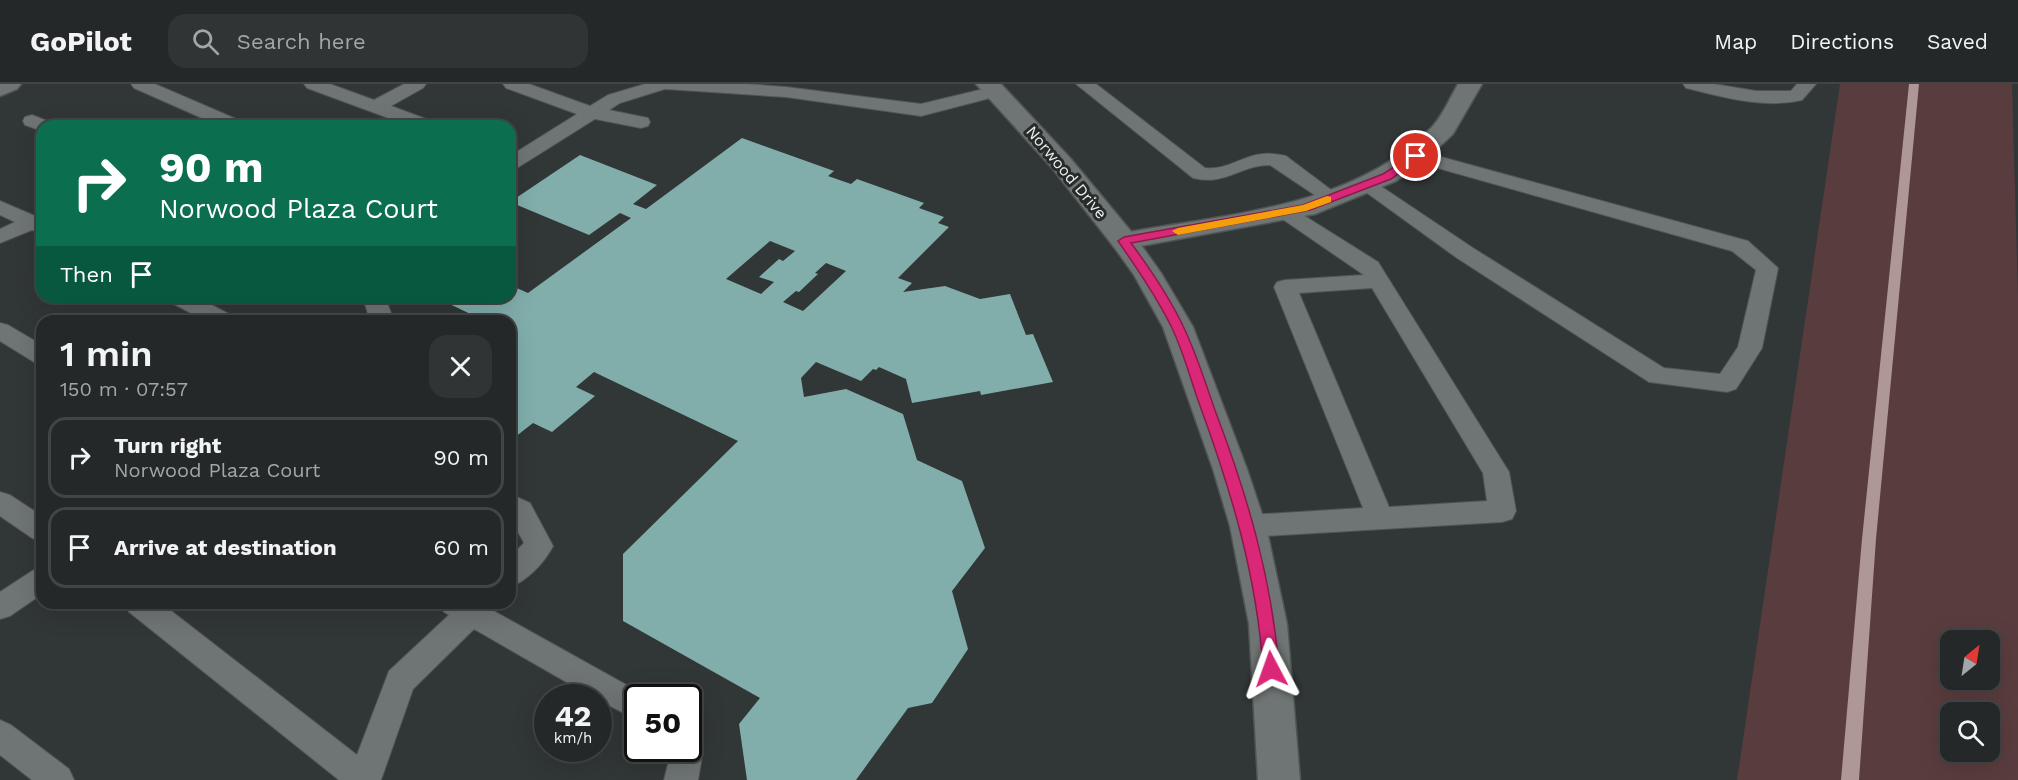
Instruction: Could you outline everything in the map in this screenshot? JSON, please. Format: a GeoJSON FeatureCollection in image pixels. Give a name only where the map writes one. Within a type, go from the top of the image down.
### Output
{"type":"FeatureCollection","features":[{"type":"Feature","properties":{"kind":"main road"},"geometry":{"type":"LineString","coordinates":[[0,89],[9,84]]}},
{"type":"Feature","properties":{"kind":"main road"},"geometry":{"type":"LineString","coordinates":[[1124,241],[1306,208],[1387,176],[1416,156],[1444,129],[1470,84]]}},
{"type":"Feature","properties":{"kind":"main road","name":"Norwood Drive"},"geometry":{"type":"LineString","coordinates":[[992,88],[1062,165],[1124,241],[1148,273],[1178,327],[1230,469],[1248,526],[1268,624],[1279,780]]}},
{"type":"Feature","properties":{"kind":"lane"},"geometry":{"type":"LineString","coordinates":[[140,84],[222,120]]}},
{"type":"Feature","properties":{"kind":"lane"},"geometry":{"type":"LineString","coordinates":[[313,84],[411,120]]}},
{"type":"Feature","properties":{"kind":"lane"},"geometry":{"type":"LineString","coordinates":[[376,107],[417,84]]}},
{"type":"Feature","properties":{"kind":"lane"},"geometry":{"type":"LineString","coordinates":[[512,84],[592,113],[641,122]]}},
{"type":"Feature","properties":{"kind":"lane"},"geometry":{"type":"LineString","coordinates":[[516,158],[614,99],[664,84],[786,92],[921,110],[992,88]]}},
{"type":"Feature","properties":{"kind":"lane"},"geometry":{"type":"LineString","coordinates":[[1085,84],[1200,174],[1217,175],[1254,158],[1270,158],[1279,160],[1332,198]]}},
{"type":"Feature","properties":{"kind":"lane"},"geometry":{"type":"LineString","coordinates":[[1692,84],[1734,94],[1772,99],[1796,96],[1807,84]]}},
{"type":"Feature","properties":{"kind":"lane"},"geometry":{"type":"LineString","coordinates":[[1366,185],[1465,253],[1658,376],[1727,382],[1750,348],[1767,268],[1740,246],[1416,156]]}},
{"type":"Feature","properties":{"kind":"lane"},"geometry":{"type":"LineString","coordinates":[[0,207],[36,225]]}},
{"type":"Feature","properties":{"kind":"lane"},"geometry":{"type":"LineString","coordinates":[[1248,526],[1502,511],[1496,472],[1370,267],[1285,212]]}},
{"type":"Feature","properties":{"kind":"lane"},"geometry":{"type":"LineString","coordinates":[[0,237],[36,225]]}},
{"type":"Feature","properties":{"kind":"lane"},"geometry":{"type":"LineString","coordinates":[[1378,281],[1285,286],[1326,391],[1380,517]]}},
{"type":"Feature","properties":{"kind":"lane"},"geometry":{"type":"LineString","coordinates":[[190,303],[213,315]]}},
{"type":"Feature","properties":{"kind":"lane"},"geometry":{"type":"LineString","coordinates":[[0,331],[36,352]]}},
{"type":"Feature","properties":{"kind":"lane"},"geometry":{"type":"LineString","coordinates":[[0,502],[36,526]]}},
{"type":"Feature","properties":{"kind":"lane"},"geometry":{"type":"LineString","coordinates":[[516,508],[520,510],[539,546],[516,569]]}},
{"type":"Feature","properties":{"kind":"lane"},"geometry":{"type":"LineString","coordinates":[[0,608],[36,583]]}},
{"type":"Feature","properties":{"kind":"lane"},"geometry":{"type":"LineString","coordinates":[[147,609],[364,780],[400,681],[465,609]]}},
{"type":"Feature","properties":{"kind":"lane"},"geometry":{"type":"LineString","coordinates":[[473,609],[624,698]]}},
{"type":"Feature","properties":{"kind":"lane"},"geometry":{"type":"LineString","coordinates":[[0,735],[57,780]]}},
{"type":"Feature","properties":{"kind":"lane"},"geometry":{"type":"LineString","coordinates":[[681,780],[685,762]]}},
{"type":"Feature","properties":{"kind":"shaded area"},"geometry":{"type":"Polygon","coordinates":[[[1840,84],[2012,84],[2018,296],[2018,780],[1737,780],[1840,84]]]}},
{"type":"Feature","properties":{"kind":"building"},"geometry":{"type":"Polygon","coordinates":[[[742,138],[834,171],[828,176],[851,184],[857,179],[924,203],[919,208],[944,217],[938,223],[949,227],[898,278],[912,283],[903,292],[945,286],[980,299],[1010,294],[1026,335],[1033,334],[1053,382],[981,395],[980,391],[912,403],[906,379],[879,367],[876,370],[873,369],[861,381],[816,362],[801,378],[804,397],[846,389],[903,414],[917,460],[962,481],[985,548],[952,591],[968,649],[932,703],[908,708],[856,780],[747,780],[739,724],[760,698],[623,621],[623,554],[738,441],[594,372],[576,387],[595,396],[552,432],[533,423],[516,436],[516,315],[472,315],[448,303],[516,303],[516,288],[528,293],[631,218],[620,213],[589,235],[516,205],[516,198],[580,155],[657,185],[633,204],[646,209],[742,138]],[[770,241],[726,279],[761,294],[774,282],[759,277],[779,259],[783,261],[795,251],[770,241]],[[826,263],[799,292],[796,291],[783,302],[803,311],[846,271],[826,263]]]}},
{"type":"Feature","properties":{"kind":"waterway"},"geometry":{"type":"LineString","coordinates":[[1850,780],[1869,539],[1914,84]]}},
{"type":"Feature","properties":{"kind":"slow traffic"},"geometry":{"type":"LineString","coordinates":[[1178,231],[1306,208],[1327,200]]}},
{"type":"Feature","properties":{"kind":"route"},"geometry":{"type":"LineString","coordinates":[[1271,669],[1268,624],[1255,560],[1248,526],[1230,469],[1178,327],[1148,273],[1124,241],[1306,208],[1387,176],[1416,156]]}}]}
